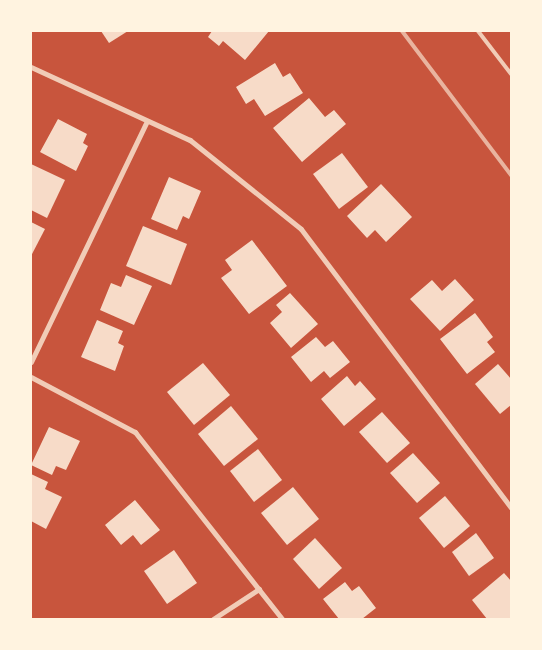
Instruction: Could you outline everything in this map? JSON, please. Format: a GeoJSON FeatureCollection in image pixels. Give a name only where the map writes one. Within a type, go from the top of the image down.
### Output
{"type":"FeatureCollection","features":[{"type":"Feature","properties":{"kind":"street"},"geometry":{"type":"LineString","coordinates":[[31,66],[190,140],[301,229],[511,508]]}},
{"type":"Feature","properties":{"kind":"street"},"geometry":{"type":"LineString","coordinates":[[31,362],[147,121]]}},
{"type":"Feature","properties":{"kind":"street"},"geometry":{"type":"LineString","coordinates":[[31,377],[135,432],[282,619]]}},
{"type":"Feature","properties":{"kind":"street"},"geometry":{"type":"LineString","coordinates":[[213,619],[259,589]]}},
{"type":"Feature","properties":{"kind":"lane"},"geometry":{"type":"LineString","coordinates":[[478,31],[511,74]]}},
{"type":"Feature","properties":{"kind":"building"},"geometry":{"type":"Polygon","coordinates":[[[101,31],[128,31],[109,43],[101,31]]]}},
{"type":"Feature","properties":{"kind":"building"},"geometry":{"type":"Polygon","coordinates":[[[212,31],[269,31],[245,60],[223,41],[219,46],[208,37],[212,31]]]}},
{"type":"Feature","properties":{"kind":"building"},"geometry":{"type":"Polygon","coordinates":[[[275,63],[283,77],[290,73],[303,93],[265,116],[254,99],[246,104],[236,87],[275,63]]]}},
{"type":"Feature","properties":{"kind":"building"},"geometry":{"type":"Polygon","coordinates":[[[309,98],[325,117],[334,110],[346,124],[302,162],[273,128],[309,98]]]}},
{"type":"Feature","properties":{"kind":"building"},"geometry":{"type":"Polygon","coordinates":[[[58,119],[87,134],[83,143],[88,146],[76,171],[40,152],[58,119]]]}},
{"type":"Feature","properties":{"kind":"building"},"geometry":{"type":"Polygon","coordinates":[[[342,153],[368,187],[339,209],[313,174],[342,153]]]}},
{"type":"Feature","properties":{"kind":"building"},"geometry":{"type":"Polygon","coordinates":[[[31,164],[65,180],[47,218],[31,210],[31,164]]]}},
{"type":"Feature","properties":{"kind":"building"},"geometry":{"type":"Polygon","coordinates":[[[169,177],[201,191],[189,219],[183,216],[177,230],[151,219],[169,177]]]}},
{"type":"Feature","properties":{"kind":"building"},"geometry":{"type":"Polygon","coordinates":[[[381,184],[412,217],[386,242],[375,230],[367,238],[347,216],[381,184]]]}},
{"type":"Feature","properties":{"kind":"building"},"geometry":{"type":"Polygon","coordinates":[[[31,222],[45,229],[31,256],[31,222]]]}},
{"type":"Feature","properties":{"kind":"building"},"geometry":{"type":"Polygon","coordinates":[[[143,226],[187,244],[171,285],[126,266],[143,226]]]}},
{"type":"Feature","properties":{"kind":"building"},"geometry":{"type":"Polygon","coordinates":[[[252,240],[287,286],[249,314],[221,278],[232,270],[225,260],[252,240]]]}},
{"type":"Feature","properties":{"kind":"building"},"geometry":{"type":"Polygon","coordinates":[[[126,275],[152,286],[134,325],[100,310],[111,283],[121,287],[126,275]]]}},
{"type":"Feature","properties":{"kind":"building"},"geometry":{"type":"Polygon","coordinates":[[[455,279],[474,300],[440,331],[410,299],[432,280],[442,291],[455,279]]]}},
{"type":"Feature","properties":{"kind":"building"},"geometry":{"type":"Polygon","coordinates":[[[290,293],[318,324],[291,348],[270,323],[282,312],[276,305],[290,293]]]}},
{"type":"Feature","properties":{"kind":"building"},"geometry":{"type":"Polygon","coordinates":[[[475,313],[493,337],[487,342],[495,352],[467,374],[440,339],[475,313]]]}},
{"type":"Feature","properties":{"kind":"building"},"geometry":{"type":"Polygon","coordinates":[[[97,320],[123,331],[118,343],[124,346],[115,371],[81,357],[97,320]]]}},
{"type":"Feature","properties":{"kind":"building"},"geometry":{"type":"Polygon","coordinates":[[[316,337],[325,347],[333,341],[350,362],[330,378],[324,371],[311,382],[291,357],[316,337]]]}},
{"type":"Feature","properties":{"kind":"building"},"geometry":{"type":"Polygon","coordinates":[[[203,363],[230,395],[194,425],[167,392],[203,363]]]}},
{"type":"Feature","properties":{"kind":"building"},"geometry":{"type":"Polygon","coordinates":[[[498,364],[511,379],[511,405],[500,414],[475,384],[498,364]]]}},
{"type":"Feature","properties":{"kind":"building"},"geometry":{"type":"Polygon","coordinates":[[[347,376],[355,386],[360,381],[376,399],[344,426],[321,399],[347,376]]]}},
{"type":"Feature","properties":{"kind":"building"},"geometry":{"type":"Polygon","coordinates":[[[231,406],[258,439],[224,466],[198,434],[231,406]]]}},
{"type":"Feature","properties":{"kind":"building"},"geometry":{"type":"Polygon","coordinates":[[[382,412],[410,443],[387,463],[359,432],[382,412]]]}},
{"type":"Feature","properties":{"kind":"building"},"geometry":{"type":"Polygon","coordinates":[[[49,427],[80,441],[66,470],[56,466],[52,475],[31,465],[49,427]]]}},
{"type":"Feature","properties":{"kind":"building"},"geometry":{"type":"Polygon","coordinates":[[[258,449],[282,480],[254,502],[230,471],[258,449]]]}},
{"type":"Feature","properties":{"kind":"building"},"geometry":{"type":"Polygon","coordinates":[[[413,453],[440,483],[417,503],[390,473],[413,453]]]}},
{"type":"Feature","properties":{"kind":"building"},"geometry":{"type":"Polygon","coordinates":[[[31,474],[48,482],[45,489],[62,497],[46,529],[31,521],[31,474]]]}},
{"type":"Feature","properties":{"kind":"building"},"geometry":{"type":"Polygon","coordinates":[[[293,487],[319,519],[287,545],[261,513],[293,487]]]}},
{"type":"Feature","properties":{"kind":"building"},"geometry":{"type":"Polygon","coordinates":[[[445,496],[470,526],[444,548],[419,518],[445,496]]]}},
{"type":"Feature","properties":{"kind":"building"},"geometry":{"type":"Polygon","coordinates":[[[135,500],[160,530],[141,545],[133,535],[121,545],[105,525],[135,500]]]}},
{"type":"Feature","properties":{"kind":"building"},"geometry":{"type":"Polygon","coordinates":[[[476,533],[494,558],[469,576],[452,552],[476,533]]]}},
{"type":"Feature","properties":{"kind":"building"},"geometry":{"type":"Polygon","coordinates":[[[315,538],[342,568],[319,589],[293,559],[315,538]]]}},
{"type":"Feature","properties":{"kind":"building"},"geometry":{"type":"Polygon","coordinates":[[[174,550],[197,583],[167,604],[144,571],[174,550]]]}},
{"type":"Feature","properties":{"kind":"building"},"geometry":{"type":"Polygon","coordinates":[[[504,573],[511,581],[511,619],[487,619],[472,600],[504,573]]]}},
{"type":"Feature","properties":{"kind":"building"},"geometry":{"type":"Polygon","coordinates":[[[345,582],[352,591],[359,586],[376,608],[362,619],[339,619],[323,599],[345,582]]]}},
{"type":"Feature","properties":{"kind":"railway"},"geometry":{"type":"LineString","coordinates":[[402,31],[511,175]]}}]}
